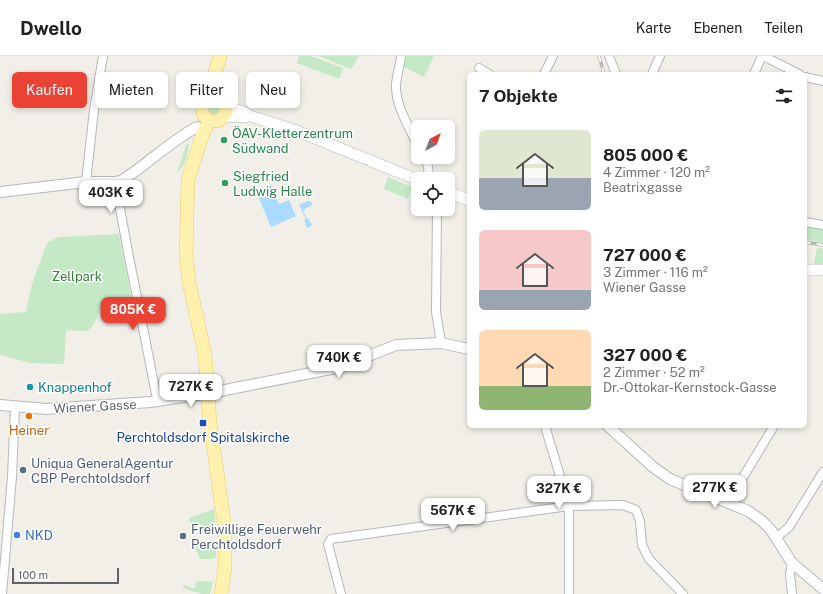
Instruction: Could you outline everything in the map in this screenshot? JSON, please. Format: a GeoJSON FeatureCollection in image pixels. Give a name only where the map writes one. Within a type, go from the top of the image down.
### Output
{"type":"FeatureCollection","features":[{"type":"Feature","properties":{"kind":"main road"},"geometry":{"type":"LineString","coordinates":[[215,72],[219,60]]}},
{"type":"Feature","properties":{"kind":"main road"},"geometry":{"type":"LineString","coordinates":[[189,174],[202,136],[206,118],[202,108]]}},
{"type":"Feature","properties":{"kind":"main road"},"geometry":{"type":"LineString","coordinates":[[206,118],[217,121],[219,108]]}},
{"type":"Feature","properties":{"kind":"main road"},"geometry":{"type":"LineString","coordinates":[[228,108],[297,131],[411,177]]}},
{"type":"Feature","properties":{"kind":"main road"},"geometry":{"type":"LineString","coordinates":[[206,118],[197,127],[190,150],[187,194],[186,254],[190,282],[205,355],[210,423],[225,529],[224,574],[221,594]]}},
{"type":"Feature","properties":{"kind":"main road"},"geometry":{"type":"LineString","coordinates":[[455,195],[467,199]]}},
{"type":"Feature","properties":{"kind":"main road"},"geometry":{"type":"LineString","coordinates":[[807,270],[823,270]]}},
{"type":"Feature","properties":{"kind":"street"},"geometry":{"type":"LineString","coordinates":[[86,182],[94,110],[103,56]]}},
{"type":"Feature","properties":{"kind":"street"},"geometry":{"type":"LineString","coordinates":[[401,56],[396,84],[397,94],[404,117],[411,132]]}},
{"type":"Feature","properties":{"kind":"street"},"geometry":{"type":"LineString","coordinates":[[545,72],[553,56]]}},
{"type":"Feature","properties":{"kind":"street"},"geometry":{"type":"LineString","coordinates":[[609,56],[615,72]]}},
{"type":"Feature","properties":{"kind":"street"},"geometry":{"type":"LineString","coordinates":[[653,72],[660,56]]}},
{"type":"Feature","properties":{"kind":"street"},"geometry":{"type":"LineString","coordinates":[[755,72],[762,56],[795,72]]}},
{"type":"Feature","properties":{"kind":"street"},"geometry":{"type":"LineString","coordinates":[[478,68],[485,72]]}},
{"type":"Feature","properties":{"kind":"street"},"geometry":{"type":"LineString","coordinates":[[807,77],[823,81]]}},
{"type":"Feature","properties":{"kind":"street"},"geometry":{"type":"LineString","coordinates":[[0,192],[86,182],[116,182],[126,178],[174,141],[197,127]]}},
{"type":"Feature","properties":{"kind":"street"},"geometry":{"type":"LineString","coordinates":[[116,182],[129,257],[156,394],[159,401]]}},
{"type":"Feature","properties":{"kind":"street"},"geometry":{"type":"LineString","coordinates":[[437,216],[436,312],[441,343]]}},
{"type":"Feature","properties":{"kind":"street"},"geometry":{"type":"LineString","coordinates":[[807,222],[823,225]]}},
{"type":"Feature","properties":{"kind":"street","name":"Wiener Gasse"},"geometry":{"type":"LineString","coordinates":[[0,405],[46,408],[159,401],[208,394],[341,367],[396,345],[441,343],[467,349]]}},
{"type":"Feature","properties":{"kind":"street"},"geometry":{"type":"LineString","coordinates":[[2,594],[12,476],[15,407]]}},
{"type":"Feature","properties":{"kind":"street"},"geometry":{"type":"LineString","coordinates":[[546,428],[569,506],[569,594]]}},
{"type":"Feature","properties":{"kind":"street"},"geometry":{"type":"LineString","coordinates":[[610,428],[653,467],[670,479],[728,502],[756,516],[767,525],[792,563],[823,589]]}},
{"type":"Feature","properties":{"kind":"street"},"geometry":{"type":"LineString","coordinates":[[728,502],[773,428]]}},
{"type":"Feature","properties":{"kind":"street"},"geometry":{"type":"LineString","coordinates":[[776,538],[789,527],[823,472]]}},
{"type":"Feature","properties":{"kind":"street"},"geometry":{"type":"LineString","coordinates":[[341,594],[328,544],[330,540],[333,539],[569,506],[623,505],[636,510],[640,521],[642,545],[649,559],[683,594]]}},
{"type":"Feature","properties":{"kind":"street"},"geometry":{"type":"LineString","coordinates":[[792,563],[790,574],[792,591]]}},
{"type":"Feature","properties":{"kind":"street"},"geometry":{"type":"LineString","coordinates":[[792,591],[801,571]]}},
{"type":"Feature","properties":{"kind":"green space"},"geometry":{"type":"Polygon","coordinates":[[[299,56],[311,56],[343,68],[339,79],[297,63],[299,56]]]}},
{"type":"Feature","properties":{"kind":"green space"},"geometry":{"type":"Polygon","coordinates":[[[319,56],[359,56],[351,69],[319,56]]]}},
{"type":"Feature","properties":{"kind":"green space"},"geometry":{"type":"Polygon","coordinates":[[[406,56],[434,56],[424,77],[404,67],[406,56]]]}},
{"type":"Feature","properties":{"kind":"green space"},"geometry":{"type":"Polygon","coordinates":[[[207,108],[220,109],[218,114],[214,116],[208,113],[207,108]]]}},
{"type":"Feature","properties":{"kind":"green space"},"geometry":{"type":"Polygon","coordinates":[[[189,143],[183,167],[177,173],[186,145],[189,143]]]}},
{"type":"Feature","properties":{"kind":"green space"},"geometry":{"type":"Polygon","coordinates":[[[388,177],[411,187],[408,199],[384,189],[388,177]]]}},
{"type":"Feature","properties":{"kind":"green space"},"geometry":{"type":"Polygon","coordinates":[[[807,226],[823,230],[823,243],[807,239],[807,226]]]}},
{"type":"Feature","properties":{"kind":"green space","name":"Zellpark"},"geometry":{"type":"Polygon","coordinates":[[[119,234],[133,307],[100,309],[90,329],[83,331],[66,331],[64,364],[31,363],[0,355],[0,314],[26,312],[32,284],[48,242],[59,237],[119,234]]]}},
{"type":"Feature","properties":{"kind":"green space"},"geometry":{"type":"Polygon","coordinates":[[[817,247],[823,249],[823,265],[814,264],[817,247]]]}},
{"type":"Feature","properties":{"kind":"green space"},"geometry":{"type":"Polygon","coordinates":[[[214,509],[216,529],[206,531],[198,530],[191,525],[189,518],[214,509]]]}},
{"type":"Feature","properties":{"kind":"green space"},"geometry":{"type":"Polygon","coordinates":[[[198,544],[216,544],[216,557],[212,559],[200,559],[195,547],[198,544]]]}},
{"type":"Feature","properties":{"kind":"green space"},"geometry":{"type":"Polygon","coordinates":[[[197,581],[213,582],[210,594],[202,594],[183,588],[184,585],[194,589],[197,581]]]}},
{"type":"Feature","properties":{"kind":"water"},"geometry":{"type":"Polygon","coordinates":[[[271,185],[279,204],[289,200],[296,216],[271,227],[256,191],[271,185]]]}},
{"type":"Feature","properties":{"kind":"water"},"geometry":{"type":"Polygon","coordinates":[[[308,201],[311,202],[312,205],[303,210],[307,219],[308,218],[312,225],[307,228],[304,220],[306,219],[299,205],[308,201]]]}},
{"type":"Feature","properties":{"kind":"railway"},"geometry":{"type":"LineString","coordinates":[[599,56],[603,72]]}},
{"type":"Feature","properties":{"kind":"railway"},"geometry":{"type":"LineString","coordinates":[[807,242],[823,245]]}},
{"type":"Feature","properties":{"kind":"place","name":"ÖAV-Kletterzentrum Südwand"},"geometry":{"type":"Point","coordinates":[224,140]}},
{"type":"Feature","properties":{"kind":"place","name":"Siegfried Ludwig Halle"},"geometry":{"type":"Point","coordinates":[225,183]}},
{"type":"Feature","properties":{"kind":"place","name":"Knappenhof"},"geometry":{"type":"Point","coordinates":[30,387]}},
{"type":"Feature","properties":{"kind":"place","name":"Heiner"},"geometry":{"type":"Point","coordinates":[29,416]}},
{"type":"Feature","properties":{"kind":"place","name":"Perchtoldsdorf Spitalskirche"},"geometry":{"type":"Point","coordinates":[203,423]}},
{"type":"Feature","properties":{"kind":"place","name":"Uniqua GeneralAgentur CBP Perchtoldsdorf"},"geometry":{"type":"Point","coordinates":[23,470]}},
{"type":"Feature","properties":{"kind":"place","name":"NKD"},"geometry":{"type":"Point","coordinates":[17,535]}},
{"type":"Feature","properties":{"kind":"place","name":"Freiwillige Feuerwehr Perchtoldsdorf"},"geometry":{"type":"Point","coordinates":[183,536]}}]}
